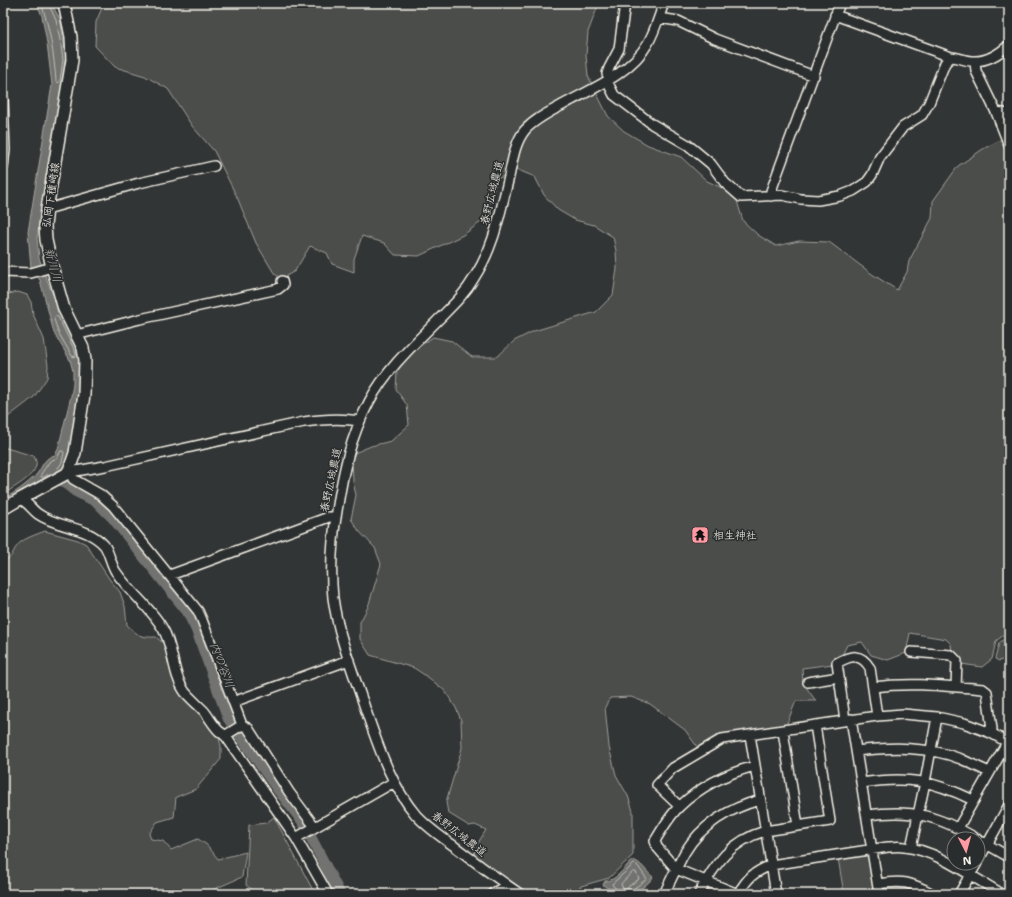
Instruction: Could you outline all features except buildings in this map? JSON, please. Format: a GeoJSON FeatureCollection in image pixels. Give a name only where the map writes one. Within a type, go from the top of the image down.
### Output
{"type":"FeatureCollection","features":[{"type":"Feature","properties":{"kind":"main road","name":"弘岡下種崎線"},"geometry":{"type":"LineString","coordinates":[[64,3],[71,37],[72,60],[45,226],[50,268],[64,309],[83,348],[85,360],[86,376],[84,395],[75,453],[67,472]]}},
{"type":"Feature","properties":{"kind":"main road"},"geometry":{"type":"LineString","coordinates":[[3,509],[67,472]]}},
{"type":"Feature","properties":{"kind":"street"},"geometry":{"type":"LineString","coordinates":[[607,74],[608,68],[619,49],[625,3]]}},
{"type":"Feature","properties":{"kind":"street","name":"春野広域農道"},"geometry":{"type":"LineString","coordinates":[[520,894],[433,830],[417,816],[394,782],[378,746],[349,660],[337,618],[333,597],[332,541],[343,473],[360,421],[370,401],[386,376],[400,359],[459,299],[486,259],[493,241],[513,158],[518,141],[523,132],[532,123],[547,113],[606,81],[629,66],[641,54],[649,42],[664,3]]}},
{"type":"Feature","properties":{"kind":"street"},"geometry":{"type":"LineString","coordinates":[[771,196],[771,191],[840,3]]}},
{"type":"Feature","properties":{"kind":"street"},"geometry":{"type":"LineString","coordinates":[[835,15],[951,57],[958,57],[975,62],[986,59],[1002,51],[1009,45]]}},
{"type":"Feature","properties":{"kind":"street"},"geometry":{"type":"LineString","coordinates":[[659,18],[678,21],[715,39],[814,76]]}},
{"type":"Feature","properties":{"kind":"street"},"geometry":{"type":"LineString","coordinates":[[609,85],[614,96],[652,124],[688,144],[711,164],[725,183],[741,197],[782,195],[801,199],[818,200],[840,196],[853,191],[868,182],[880,157],[903,127],[922,115],[945,63],[951,57]]}},
{"type":"Feature","properties":{"kind":"street"},"geometry":{"type":"LineString","coordinates":[[975,62],[976,71],[996,112],[1009,145]]}},
{"type":"Feature","properties":{"kind":"street"},"geometry":{"type":"LineString","coordinates":[[3,99],[3,167]]}},
{"type":"Feature","properties":{"kind":"street"},"geometry":{"type":"LineString","coordinates":[[996,112],[1009,114]]}},
{"type":"Feature","properties":{"kind":"street"},"geometry":{"type":"LineString","coordinates":[[48,209],[139,184],[214,166]]}},
{"type":"Feature","properties":{"kind":"street"},"geometry":{"type":"LineString","coordinates":[[3,272],[31,273],[50,268]]}},
{"type":"Feature","properties":{"kind":"street"},"geometry":{"type":"LineString","coordinates":[[76,335],[140,319],[278,289],[282,285],[282,281]]}},
{"type":"Feature","properties":{"kind":"street"},"geometry":{"type":"LineString","coordinates":[[67,472],[105,466],[304,422],[324,419],[347,419],[360,421]]}},
{"type":"Feature","properties":{"kind":"street"},"geometry":{"type":"LineString","coordinates":[[67,472],[73,479],[101,495],[113,506],[198,611],[233,702],[240,726]]}},
{"type":"Feature","properties":{"kind":"street"},"geometry":{"type":"LineString","coordinates":[[20,499],[27,502],[37,514],[54,522],[88,533],[104,546],[116,572],[134,594],[153,613],[164,630],[179,680],[185,691],[219,731],[227,734]]}},
{"type":"Feature","properties":{"kind":"street"},"geometry":{"type":"LineString","coordinates":[[170,575],[329,517],[336,517]]}},
{"type":"Feature","properties":{"kind":"street"},"geometry":{"type":"LineString","coordinates":[[911,652],[951,655],[957,661],[956,687]]}},
{"type":"Feature","properties":{"kind":"street"},"geometry":{"type":"LineString","coordinates":[[877,716],[870,668],[866,661],[858,657],[846,658],[837,663],[848,720],[856,751],[879,894]]}},
{"type":"Feature","properties":{"kind":"street"},"geometry":{"type":"LineString","coordinates":[[233,702],[270,690],[349,660]]}},
{"type":"Feature","properties":{"kind":"street"},"geometry":{"type":"LineString","coordinates":[[808,682],[839,677]]}},
{"type":"Feature","properties":{"kind":"street"},"geometry":{"type":"LineString","coordinates":[[873,687],[895,684],[921,684],[984,689],[987,692],[992,729],[991,733]]}},
{"type":"Feature","properties":{"kind":"street"},"geometry":{"type":"LineString","coordinates":[[679,806],[657,785],[673,768],[722,738],[877,716],[903,714],[937,717],[964,723],[1008,741],[958,828]]}},
{"type":"Feature","properties":{"kind":"street"},"geometry":{"type":"LineString","coordinates":[[911,848],[937,717]]}},
{"type":"Feature","properties":{"kind":"street"},"geometry":{"type":"LineString","coordinates":[[699,894],[716,865],[725,854],[755,834],[830,821],[815,725]]}},
{"type":"Feature","properties":{"kind":"street"},"geometry":{"type":"LineString","coordinates":[[227,734],[240,726],[248,728],[289,792],[314,827]]}},
{"type":"Feature","properties":{"kind":"street"},"geometry":{"type":"LineString","coordinates":[[783,730],[798,826]]}},
{"type":"Feature","properties":{"kind":"street"},"geometry":{"type":"LineString","coordinates":[[227,734],[229,741],[298,837],[328,894]]}},
{"type":"Feature","properties":{"kind":"street"},"geometry":{"type":"LineString","coordinates":[[750,735],[776,894]]}},
{"type":"Feature","properties":{"kind":"street"},"geometry":{"type":"LineString","coordinates":[[856,751],[886,748],[931,751],[960,759],[989,772]]}},
{"type":"Feature","properties":{"kind":"street"},"geometry":{"type":"LineString","coordinates":[[755,766],[737,771],[720,779],[692,796],[679,806],[655,841],[657,848],[676,869],[738,894],[747,880],[756,872],[771,865],[872,849],[904,847],[939,858],[997,891],[999,894]]}},
{"type":"Feature","properties":{"kind":"street"},"geometry":{"type":"LineString","coordinates":[[861,783],[900,779],[925,782],[950,788],[973,800]]}},
{"type":"Feature","properties":{"kind":"street"},"geometry":{"type":"LineString","coordinates":[[298,837],[394,782]]}},
{"type":"Feature","properties":{"kind":"street"},"geometry":{"type":"LineString","coordinates":[[664,894],[685,851],[709,825],[726,813],[760,800]]}},
{"type":"Feature","properties":{"kind":"street"},"geometry":{"type":"LineString","coordinates":[[1009,805],[986,845],[1009,857]]}},
{"type":"Feature","properties":{"kind":"street"},"geometry":{"type":"LineString","coordinates":[[867,815],[890,812],[918,814],[938,819],[963,831]]}},
{"type":"Feature","properties":{"kind":"street"},"geometry":{"type":"LineString","coordinates":[[959,894],[972,871]]}},
{"type":"Feature","properties":{"kind":"street"},"geometry":{"type":"LineString","coordinates":[[878,884],[898,881],[910,883],[922,892],[932,894]]}},
{"type":"Feature","properties":{"kind":"street"},"geometry":{"type":"LineString","coordinates":[[492,894],[507,885]]}},
{"type":"Feature","properties":{"kind":"shaded area"},"geometry":{"type":"Polygon","coordinates":[[[104,3],[599,3],[588,32],[586,55],[588,76],[608,116],[624,131],[648,145],[681,157],[707,181],[722,188],[737,201],[743,221],[758,235],[776,246],[799,241],[829,242],[872,274],[897,290],[907,272],[909,261],[932,218],[933,201],[958,166],[983,149],[1002,139],[1009,152],[1009,631],[996,641],[992,659],[982,667],[961,664],[952,653],[951,644],[946,639],[910,633],[906,653],[888,660],[871,655],[862,642],[847,645],[841,657],[833,664],[802,668],[803,683],[816,701],[796,701],[785,728],[698,748],[685,730],[650,704],[631,697],[610,698],[605,707],[609,747],[616,775],[628,796],[633,811],[633,855],[609,878],[581,886],[571,894],[527,894],[503,881],[473,857],[478,843],[486,830],[475,825],[469,826],[448,813],[446,802],[462,748],[461,720],[456,708],[445,691],[429,678],[414,668],[370,655],[360,639],[360,622],[368,607],[381,564],[375,548],[359,531],[351,519],[356,495],[353,482],[352,454],[371,446],[391,441],[409,425],[407,405],[396,390],[397,370],[408,354],[433,337],[452,341],[472,357],[497,357],[514,341],[534,331],[596,312],[613,295],[617,269],[616,251],[613,237],[594,225],[575,220],[558,210],[544,195],[535,177],[518,170],[497,179],[485,219],[463,235],[419,256],[395,255],[384,243],[362,236],[354,259],[354,272],[332,264],[327,253],[310,246],[295,271],[281,279],[274,273],[256,243],[237,197],[214,151],[192,126],[168,89],[145,76],[115,67],[95,46],[96,22],[104,3]]]}},
{"type":"Feature","properties":{"kind":"shaded area"},"geometry":{"type":"Polygon","coordinates":[[[18,292],[27,295],[31,302],[33,314],[44,339],[48,366],[47,378],[34,397],[8,417],[3,424],[3,295],[18,292]]]}},
{"type":"Feature","properties":{"kind":"shaded area"},"geometry":{"type":"Polygon","coordinates":[[[3,443],[6,448],[34,456],[36,463],[35,469],[27,478],[3,494],[3,443]]]}},
{"type":"Feature","properties":{"kind":"shaded area"},"geometry":{"type":"Polygon","coordinates":[[[45,531],[78,540],[86,544],[110,580],[120,592],[125,606],[127,625],[140,635],[146,637],[156,637],[163,643],[169,651],[176,668],[195,699],[216,727],[221,746],[221,759],[196,789],[176,797],[174,817],[157,822],[149,834],[151,839],[163,841],[171,850],[198,839],[207,845],[218,859],[246,852],[242,877],[203,894],[9,894],[3,882],[3,562],[11,556],[19,543],[45,531]]]}},
{"type":"Feature","properties":{"kind":"shaded area"},"geometry":{"type":"Polygon","coordinates":[[[1009,635],[1009,658],[999,661],[995,659],[999,643],[1009,635]]]}},
{"type":"Feature","properties":{"kind":"shaded area"},"geometry":{"type":"Polygon","coordinates":[[[274,817],[315,894],[258,894],[246,885],[249,825],[266,823],[274,817]]]}},
{"type":"Feature","properties":{"kind":"shaded area"},"geometry":{"type":"Polygon","coordinates":[[[870,853],[876,889],[844,894],[838,858],[870,853]]]}},
{"type":"Feature","properties":{"kind":"water"},"geometry":{"type":"Polygon","coordinates":[[[37,3],[51,3],[60,19],[67,60],[60,109],[37,238],[39,258],[52,293],[79,349],[80,398],[66,464],[62,470],[3,506],[3,499],[29,482],[48,458],[55,455],[58,449],[73,384],[73,371],[70,360],[54,333],[40,280],[31,268],[28,232],[52,85],[47,43],[42,16],[37,3]]]}},
{"type":"Feature","properties":{"kind":"water"},"geometry":{"type":"Polygon","coordinates":[[[632,860],[641,865],[653,877],[646,885],[632,893],[621,895],[616,894],[603,885],[605,881],[613,879],[632,860]]]}},
{"type":"Feature","properties":{"kind":"waterway","name":"内の谷川"},"geometry":{"type":"LineString","coordinates":[[53,472],[75,491],[97,502],[113,518],[187,611],[196,629],[228,718],[279,791],[303,822],[340,894]]}},
{"type":"Feature","properties":{"kind":"place","name":"相生神社"},"geometry":{"type":"Point","coordinates":[700,535]}},
{"type":"Feature","properties":{"kind":"water label","name":"新川川"},"geometry":{"type":"Point","coordinates":[53,265]}}]}
